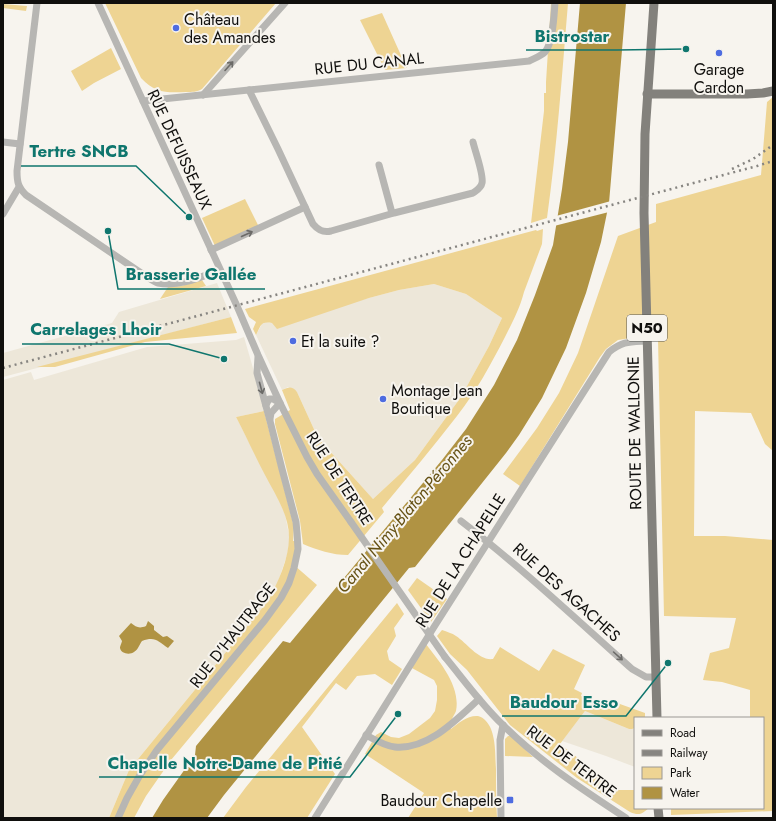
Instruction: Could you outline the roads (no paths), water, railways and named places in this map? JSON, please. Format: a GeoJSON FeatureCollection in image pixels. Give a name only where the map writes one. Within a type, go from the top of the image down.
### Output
{"type":"FeatureCollection","features":[{"type":"Feature","properties":{"kind":"main road","name":"ROUTE DE WALLONIE"},"geometry":{"type":"LineString","coordinates":[[654,3],[647,94],[644,176],[657,717]]}},
{"type":"Feature","properties":{"kind":"main road"},"geometry":{"type":"LineString","coordinates":[[647,94],[739,94],[773,91]]}},
{"type":"Feature","properties":{"kind":"street"},"geometry":{"type":"LineString","coordinates":[[37,3],[17,171],[17,181],[19,187],[26,195],[144,275],[157,282],[171,284],[188,281],[220,270]]}},
{"type":"Feature","properties":{"kind":"street","name":"RUE DEFUISSEAUX"},"geometry":{"type":"LineString","coordinates":[[98,3],[237,306]]}},
{"type":"Feature","properties":{"kind":"street"},"geometry":{"type":"LineString","coordinates":[[203,95],[285,3]]}},
{"type":"Feature","properties":{"kind":"street","name":"RUE DU CANAL"},"geometry":{"type":"LineString","coordinates":[[143,101],[529,61],[544,53],[548,48],[552,33],[555,3]]}},
{"type":"Feature","properties":{"kind":"street"},"geometry":{"type":"LineString","coordinates":[[249,90],[313,224],[318,230],[327,232],[392,213],[473,193],[479,189],[482,184],[482,177],[473,142]]}},
{"type":"Feature","properties":{"kind":"street"},"geometry":{"type":"LineString","coordinates":[[3,142],[20,144]]}},
{"type":"Feature","properties":{"kind":"street"},"geometry":{"type":"LineString","coordinates":[[379,165],[392,213]]}},
{"type":"Feature","properties":{"kind":"street"},"geometry":{"type":"LineString","coordinates":[[4,212],[19,187]]}},
{"type":"Feature","properties":{"kind":"street"},"geometry":{"type":"LineString","coordinates":[[211,250],[305,207]]}},
{"type":"Feature","properties":{"kind":"street","name":"RUE DE TERTRE"},"geometry":{"type":"LineString","coordinates":[[237,306],[280,403],[307,457],[324,485],[445,657],[479,699],[503,725],[548,765],[626,818]]}},
{"type":"Feature","properties":{"kind":"street","name":"RUE DE LA CHAPELLE"},"geometry":{"type":"LineString","coordinates":[[315,818],[609,352],[618,345],[647,341]]}},
{"type":"Feature","properties":{"kind":"street","name":"RUE D'HAUTRAGE"},"geometry":{"type":"LineString","coordinates":[[118,818],[140,775],[157,750],[265,620],[281,598],[289,583],[294,568],[298,548],[296,522],[257,373],[258,355]]}},
{"type":"Feature","properties":{"kind":"street"},"geometry":{"type":"LineString","coordinates":[[266,405],[269,399],[274,399],[280,403],[271,413],[270,421]]}},
{"type":"Feature","properties":{"kind":"street","name":"RUE DES AGACHES"},"geometry":{"type":"LineString","coordinates":[[462,521],[554,599],[632,669],[646,677],[656,677]]}},
{"type":"Feature","properties":{"kind":"street"},"geometry":{"type":"LineString","coordinates":[[366,735],[393,747],[404,747],[418,744],[446,729],[479,699]]}},
{"type":"Feature","properties":{"kind":"street","name":"RUE DE TERTRE"},"geometry":{"type":"LineString","coordinates":[[501,818],[500,740],[503,725]]}},
{"type":"Feature","properties":{"kind":"water","name":"Canal Nimy-Blaton-Péronnes"},"geometry":{"type":"Polygon","coordinates":[[[580,3],[626,3],[609,203],[601,242],[586,293],[566,348],[542,398],[506,453],[415,567],[409,568],[224,795],[207,818],[152,818],[195,755],[196,746],[283,641],[290,643],[442,460],[466,429],[494,385],[517,340],[553,245],[568,142],[580,3]]]}},
{"type":"Feature","properties":{"kind":"water"},"geometry":{"type":"Polygon","coordinates":[[[148,621],[154,626],[154,630],[163,637],[167,636],[174,641],[168,648],[159,641],[150,639],[142,641],[137,650],[132,653],[128,654],[122,652],[120,648],[122,641],[119,636],[131,623],[141,627],[146,626],[148,621]]]}},
{"type":"Feature","properties":{"kind":"railway"},"geometry":{"type":"LineString","coordinates":[[732,169],[753,159],[773,145]]}},
{"type":"Feature","properties":{"kind":"railway"},"geometry":{"type":"LineString","coordinates":[[3,368],[773,161]]}},
{"type":"Feature","properties":{"kind":"place","name":"Château des Amandes"},"geometry":{"type":"Point","coordinates":[176,28]}},
{"type":"Feature","properties":{"kind":"place","name":"Bistrostar"},"geometry":{"type":"Point","coordinates":[686,49]}},
{"type":"Feature","properties":{"kind":"place","name":"Garage Cardon"},"geometry":{"type":"Point","coordinates":[719,53]}},
{"type":"Feature","properties":{"kind":"place","name":"Tertre SNCB"},"geometry":{"type":"Point","coordinates":[189,217]}},
{"type":"Feature","properties":{"kind":"place","name":"Brasserie Gallée"},"geometry":{"type":"Point","coordinates":[108,231]}},
{"type":"Feature","properties":{"kind":"place","name":"Et la suite ?"},"geometry":{"type":"Point","coordinates":[293,341]}},
{"type":"Feature","properties":{"kind":"place","name":"Carrelages Lhoir"},"geometry":{"type":"Point","coordinates":[224,359]}},
{"type":"Feature","properties":{"kind":"place","name":"Montage Jean Boutique"},"geometry":{"type":"Point","coordinates":[383,399]}},
{"type":"Feature","properties":{"kind":"place","name":"Baudour Esso"},"geometry":{"type":"Point","coordinates":[668,663]}},
{"type":"Feature","properties":{"kind":"place","name":"Chapelle Notre-Dame de Pitié"},"geometry":{"type":"Point","coordinates":[398,714]}},
{"type":"Feature","properties":{"kind":"place","name":"Baudour Chapelle"},"geometry":{"type":"Point","coordinates":[510,800]}}]}
